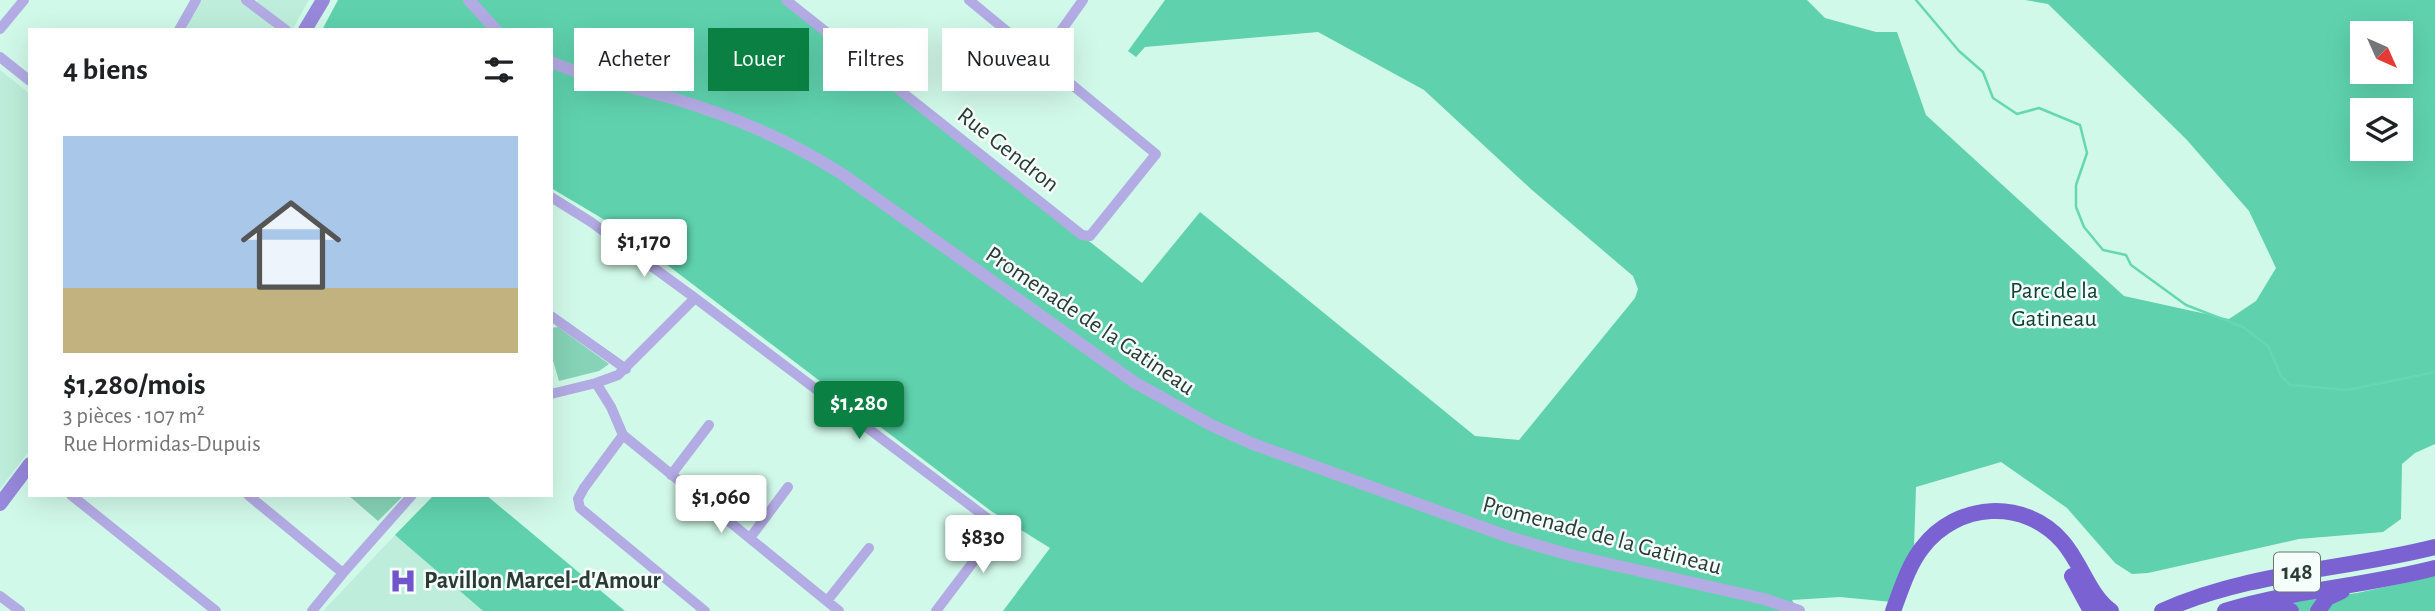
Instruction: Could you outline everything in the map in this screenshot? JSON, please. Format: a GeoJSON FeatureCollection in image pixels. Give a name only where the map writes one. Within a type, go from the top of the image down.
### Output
{"type":"FeatureCollection","features":[{"type":"Feature","properties":{"kind":"highway"},"geometry":{"type":"LineString","coordinates":[[1893,611],[1912,566],[1925,545],[1954,521],[1990,510],[2017,513],[2034,519],[2051,530],[2069,549],[2098,599],[2111,611]]}},
{"type":"Feature","properties":{"kind":"highway"},"geometry":{"type":"LineString","coordinates":[[1903,611],[1919,572],[1936,546],[1959,529],[1993,520],[2021,525],[2046,538],[2062,557],[2091,611]]}},
{"type":"Feature","properties":{"kind":"highway","name":"148"},"geometry":{"type":"LineString","coordinates":[[2166,609],[2262,579],[2435,547]]}},
{"type":"Feature","properties":{"kind":"highway","name":"148"},"geometry":{"type":"LineString","coordinates":[[2230,609],[2277,597],[2435,568]]}},
{"type":"Feature","properties":{"kind":"highway"},"geometry":{"type":"LineString","coordinates":[[2318,611],[2335,593],[2364,583]]}},
{"type":"Feature","properties":{"kind":"highway"},"geometry":{"type":"LineString","coordinates":[[2230,609],[2276,607],[2291,611]]}},
{"type":"Feature","properties":{"kind":"highway"},"geometry":{"type":"LineString","coordinates":[[2151,611],[2166,609]]}},
{"type":"Feature","properties":{"kind":"main road"},"geometry":{"type":"LineString","coordinates":[[306,28],[323,0]]}},
{"type":"Feature","properties":{"kind":"main road"},"geometry":{"type":"LineString","coordinates":[[0,504],[28,467]]}},
{"type":"Feature","properties":{"kind":"street"},"geometry":{"type":"LineString","coordinates":[[0,29],[24,0]]}},
{"type":"Feature","properties":{"kind":"street"},"geometry":{"type":"LineString","coordinates":[[180,28],[196,0]]}},
{"type":"Feature","properties":{"kind":"street"},"geometry":{"type":"LineString","coordinates":[[246,0],[283,28]]}},
{"type":"Feature","properties":{"kind":"street"},"geometry":{"type":"LineString","coordinates":[[469,0],[494,28]]}},
{"type":"Feature","properties":{"kind":"street","name":"Rue Gendron"},"geometry":{"type":"LineString","coordinates":[[786,0],[1082,235],[1090,236],[1156,154],[1074,86]]}},
{"type":"Feature","properties":{"kind":"street"},"geometry":{"type":"LineString","coordinates":[[969,0],[1003,28]]}},
{"type":"Feature","properties":{"kind":"street"},"geometry":{"type":"LineString","coordinates":[[1063,28],[1083,0]]}},
{"type":"Feature","properties":{"kind":"street"},"geometry":{"type":"LineString","coordinates":[[0,57],[28,79]]}},
{"type":"Feature","properties":{"kind":"street","name":"Promenade de la Gatineau"},"geometry":{"type":"LineString","coordinates":[[553,63],[574,71]]}},
{"type":"Feature","properties":{"kind":"street","name":"Promenade de la Gatineau"},"geometry":{"type":"LineString","coordinates":[[553,68],[574,73]]}},
{"type":"Feature","properties":{"kind":"street","name":"Promenade de la Gatineau"},"geometry":{"type":"LineString","coordinates":[[640,91],[718,113],[790,143],[864,190],[1143,388],[1231,434],[1530,543],[1570,555],[1764,599],[1799,611]]}},
{"type":"Feature","properties":{"kind":"street"},"geometry":{"type":"LineString","coordinates":[[553,198],[591,222],[695,298],[987,518],[992,527],[989,541],[936,611]]}},
{"type":"Feature","properties":{"kind":"street"},"geometry":{"type":"LineString","coordinates":[[553,393],[612,378],[626,369],[695,298]]}},
{"type":"Feature","properties":{"kind":"street"},"geometry":{"type":"LineString","coordinates":[[553,317],[626,369]]}},
{"type":"Feature","properties":{"kind":"street"},"geometry":{"type":"LineString","coordinates":[[596,383],[616,416],[623,435],[839,611]]}},
{"type":"Feature","properties":{"kind":"street"},"geometry":{"type":"LineString","coordinates":[[671,475],[709,425]]}},
{"type":"Feature","properties":{"kind":"street"},"geometry":{"type":"LineString","coordinates":[[623,435],[580,494],[580,508],[705,611]]}},
{"type":"Feature","properties":{"kind":"street"},"geometry":{"type":"LineString","coordinates":[[750,538],[788,488]]}},
{"type":"Feature","properties":{"kind":"street"},"geometry":{"type":"LineString","coordinates":[[74,497],[216,611]]}},
{"type":"Feature","properties":{"kind":"street"},"geometry":{"type":"LineString","coordinates":[[250,497],[342,573]]}},
{"type":"Feature","properties":{"kind":"street"},"geometry":{"type":"LineString","coordinates":[[312,611],[410,497]]}},
{"type":"Feature","properties":{"kind":"street"},"geometry":{"type":"LineString","coordinates":[[827,601],[869,548]]}},
{"type":"Feature","properties":{"kind":"street"},"geometry":{"type":"LineString","coordinates":[[0,596],[20,611]]}},
{"type":"Feature","properties":{"kind":"shaded area"},"geometry":{"type":"Polygon","coordinates":[[[196,0],[248,0],[255,5],[258,0],[309,0],[293,28],[180,28],[196,0]]]}},
{"type":"Feature","properties":{"kind":"shaded area"},"geometry":{"type":"Polygon","coordinates":[[[0,70],[28,92],[28,453],[0,489],[0,70]]]}},
{"type":"Feature","properties":{"kind":"shaded area"},"geometry":{"type":"Polygon","coordinates":[[[558,327],[609,364],[599,371],[559,381],[553,361],[553,328],[558,327]]]}},
{"type":"Feature","properties":{"kind":"shaded area"},"geometry":{"type":"Polygon","coordinates":[[[350,497],[402,497],[378,521],[350,497]]]}},
{"type":"Feature","properties":{"kind":"shaded area"},"geometry":{"type":"Polygon","coordinates":[[[395,535],[483,611],[323,611],[395,535]]]}},
{"type":"Feature","properties":{"kind":"green space","name":"Parc de la Gatineau"},"geometry":{"type":"Polygon","coordinates":[[[338,0],[784,0],[823,31],[823,91],[899,91],[1142,283],[1200,212],[1475,436],[1519,440],[1635,298],[1638,289],[1633,276],[1532,190],[1424,90],[1318,32],[1145,47],[1136,57],[1128,51],[1165,0],[1807,0],[1825,18],[1876,32],[1897,32],[1926,115],[2124,296],[2229,319],[2256,301],[2276,268],[2249,211],[2186,139],[2048,4],[2025,0],[2435,0],[2435,444],[2415,453],[2402,464],[2401,519],[2383,532],[2299,539],[2148,573],[2132,574],[2115,563],[2067,508],[2001,462],[1916,487],[1914,549],[1892,602],[1840,597],[1792,600],[1798,611],[1003,611],[1050,548],[991,511],[620,229],[553,189],[553,28],[323,28],[338,0]]]}},
{"type":"Feature","properties":{"kind":"green space"},"geometry":{"type":"Polygon","coordinates":[[[432,497],[488,497],[625,611],[483,611],[395,535],[432,497]]]}},
{"type":"Feature","properties":{"kind":"green space"},"geometry":{"type":"Polygon","coordinates":[[[2435,576],[2435,611],[2240,611],[2256,606],[2357,593],[2435,576]]]}},
{"type":"Feature","properties":{"kind":"waterway"},"geometry":{"type":"LineString","coordinates":[[1916,0],[1959,51],[1983,72],[1993,98],[2017,114],[2039,108],[2080,125],[2087,153],[2076,185],[2076,207],[2084,227],[2103,250],[2126,255],[2131,265],[2186,305],[2243,327],[2268,346],[2281,376],[2290,385],[2348,390],[2435,372]]}},
{"type":"Feature","properties":{"kind":"place","name":"Pavillon Marcel-d'Amour"},"geometry":{"type":"Point","coordinates":[403,581]}}]}
